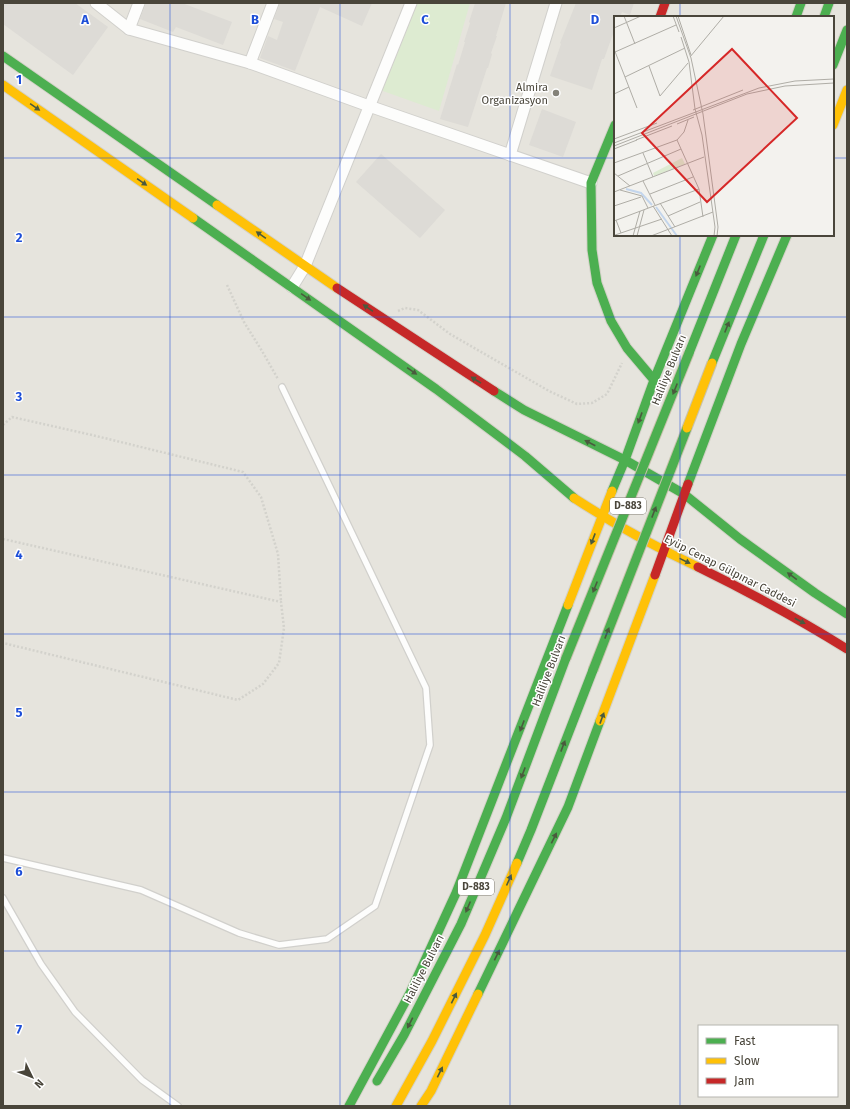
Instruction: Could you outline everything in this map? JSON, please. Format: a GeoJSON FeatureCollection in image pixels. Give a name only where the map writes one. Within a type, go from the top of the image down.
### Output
{"type":"FeatureCollection","features":[{"type":"Feature","properties":{"kind":"main road"},"geometry":{"type":"LineString","coordinates":[[660,16],[665,3]]}},
{"type":"Feature","properties":{"kind":"main road"},"geometry":{"type":"LineString","coordinates":[[796,16],[801,3]]}},
{"type":"Feature","properties":{"kind":"main road"},"geometry":{"type":"LineString","coordinates":[[824,16],[829,3]]}},
{"type":"Feature","properties":{"kind":"main road"},"geometry":{"type":"LineString","coordinates":[[834,62],[847,30]]}},
{"type":"Feature","properties":{"kind":"main road"},"geometry":{"type":"LineString","coordinates":[[3,56],[305,266],[472,377],[524,410],[625,460],[684,494],[740,539],[814,593],[847,614]]}},
{"type":"Feature","properties":{"kind":"main road","name":"Eyüp Cenap Gülpınar Caddesi"},"geometry":{"type":"LineString","coordinates":[[3,85],[436,389],[525,456],[572,496],[602,516],[664,551],[729,582],[818,631],[847,649]]}},
{"type":"Feature","properties":{"kind":"main road"},"geometry":{"type":"LineString","coordinates":[[834,122],[847,90]]}},
{"type":"Feature","properties":{"kind":"main road"},"geometry":{"type":"LineString","coordinates":[[614,127],[591,183],[592,250],[597,283],[611,321],[627,348],[654,380]]}},
{"type":"Feature","properties":{"kind":"main road"},"geometry":{"type":"LineString","coordinates":[[349,1106],[410,993],[456,893],[625,460],[654,380],[713,236]]}},
{"type":"Feature","properties":{"kind":"main road","name":"Haliliye Bulvarı"},"geometry":{"type":"LineString","coordinates":[[374,1087],[404,1035],[461,924],[506,818],[566,658],[736,236]]}},
{"type":"Feature","properties":{"kind":"main road","name":"D-883"},"geometry":{"type":"LineString","coordinates":[[396,1106],[432,1041],[485,935],[531,830],[712,363],[764,236]]}},
{"type":"Feature","properties":{"kind":"main road"},"geometry":{"type":"LineString","coordinates":[[421,1106],[431,1091],[568,807],[741,344],[787,236]]}},
{"type":"Feature","properties":{"kind":"street"},"geometry":{"type":"LineString","coordinates":[[96,3],[129,29],[250,63],[591,183]]}},
{"type":"Feature","properties":{"kind":"street"},"geometry":{"type":"LineString","coordinates":[[129,29],[139,3]]}},
{"type":"Feature","properties":{"kind":"street"},"geometry":{"type":"LineString","coordinates":[[250,63],[274,3]]}},
{"type":"Feature","properties":{"kind":"street"},"geometry":{"type":"LineString","coordinates":[[292,287],[305,266],[411,3]]}},
{"type":"Feature","properties":{"kind":"street"},"geometry":{"type":"LineString","coordinates":[[510,154],[556,3]]}},
{"type":"Feature","properties":{"kind":"lane"},"geometry":{"type":"LineString","coordinates":[[3,858],[141,890],[239,933],[279,945],[327,939],[375,906],[430,745],[426,688],[282,387]]}},
{"type":"Feature","properties":{"kind":"lane"},"geometry":{"type":"LineString","coordinates":[[3,898],[41,964],[75,1012],[142,1080],[178,1106]]}},
{"type":"Feature","properties":{"kind":"path"},"geometry":{"type":"LineString","coordinates":[[227,285],[244,322],[282,387]]}},
{"type":"Feature","properties":{"kind":"path"},"geometry":{"type":"LineString","coordinates":[[383,318],[405,308],[418,310],[450,334],[549,391],[578,404],[592,403],[607,394],[621,367],[627,348]]}},
{"type":"Feature","properties":{"kind":"path"},"geometry":{"type":"LineString","coordinates":[[3,425],[12,418],[92,435],[243,472],[261,497],[278,554],[284,628],[279,663],[263,684],[238,700],[3,643]]}},
{"type":"Feature","properties":{"kind":"path"},"geometry":{"type":"LineString","coordinates":[[3,539],[281,602]]}},
{"type":"Feature","properties":{"kind":"shaded area"},"geometry":{"type":"Polygon","coordinates":[[[3,3],[847,3],[847,1106],[3,1106],[3,3]]]}},
{"type":"Feature","properties":{"kind":"green space"},"geometry":{"type":"Polygon","coordinates":[[[417,3],[470,3],[439,111],[380,90],[417,3]]]}},
{"type":"Feature","properties":{"kind":"building"},"geometry":{"type":"Polygon","coordinates":[[[3,3],[75,3],[108,27],[73,75],[3,24],[3,3]]]}},
{"type":"Feature","properties":{"kind":"building"},"geometry":{"type":"Polygon","coordinates":[[[146,3],[182,3],[232,22],[223,45],[176,27],[173,32],[140,19],[146,3]]]}},
{"type":"Feature","properties":{"kind":"building"},"geometry":{"type":"Polygon","coordinates":[[[280,3],[372,3],[362,26],[320,7],[295,71],[260,58],[268,36],[277,40],[283,22],[274,19],[280,3]]]}},
{"type":"Feature","properties":{"kind":"building"},"geometry":{"type":"Polygon","coordinates":[[[475,3],[506,3],[488,68],[468,127],[440,119],[465,42],[475,3]]]}},
{"type":"Feature","properties":{"kind":"building"},"geometry":{"type":"Polygon","coordinates":[[[576,3],[634,3],[630,15],[622,12],[620,16],[614,16],[614,34],[604,59],[602,59],[592,90],[550,76],[561,44],[560,43],[576,3]]]}},
{"type":"Feature","properties":{"kind":"building"},"geometry":{"type":"Polygon","coordinates":[[[542,109],[576,122],[563,157],[529,145],[542,109]]]}},
{"type":"Feature","properties":{"kind":"building"},"geometry":{"type":"Polygon","coordinates":[[[381,154],[445,210],[420,238],[356,182],[381,154]]]}},
{"type":"Feature","properties":{"kind":"traffic: fast"},"geometry":{"type":"LineString","coordinates":[[796,16],[801,3]]}},
{"type":"Feature","properties":{"kind":"traffic: fast"},"geometry":{"type":"LineString","coordinates":[[824,16],[829,3]]}},
{"type":"Feature","properties":{"kind":"traffic: fast"},"geometry":{"type":"LineString","coordinates":[[834,62],[847,30]]}},
{"type":"Feature","properties":{"kind":"traffic: fast"},"geometry":{"type":"LineString","coordinates":[[3,56],[217,205]]}},
{"type":"Feature","properties":{"kind":"traffic: fast"},"geometry":{"type":"LineString","coordinates":[[614,127],[591,183],[592,250],[597,283],[611,321],[627,348],[654,380]]}},
{"type":"Feature","properties":{"kind":"traffic: fast"},"geometry":{"type":"LineString","coordinates":[[193,218],[436,389],[525,456],[574,498]]}},
{"type":"Feature","properties":{"kind":"traffic: fast"},"geometry":{"type":"LineString","coordinates":[[612,491],[654,380],[713,236]]}},
{"type":"Feature","properties":{"kind":"traffic: fast"},"geometry":{"type":"LineString","coordinates":[[689,353],[736,236]]}},
{"type":"Feature","properties":{"kind":"traffic: fast"},"geometry":{"type":"LineString","coordinates":[[712,363],[764,236]]}},
{"type":"Feature","properties":{"kind":"traffic: fast"},"geometry":{"type":"LineString","coordinates":[[688,484],[741,344],[787,236]]}},
{"type":"Feature","properties":{"kind":"traffic: fast"},"geometry":{"type":"LineString","coordinates":[[566,658],[689,353]]}},
{"type":"Feature","properties":{"kind":"traffic: fast"},"geometry":{"type":"LineString","coordinates":[[494,391],[524,410],[625,460],[684,494],[740,539],[847,614]]}},
{"type":"Feature","properties":{"kind":"traffic: fast"},"geometry":{"type":"LineString","coordinates":[[593,670],[687,428]]}},
{"type":"Feature","properties":{"kind":"traffic: fast"},"geometry":{"type":"LineString","coordinates":[[349,1106],[410,993],[456,893],[568,605]]}},
{"type":"Feature","properties":{"kind":"traffic: fast"},"geometry":{"type":"LineString","coordinates":[[377,1081],[404,1035],[461,924],[506,818],[566,658]]}},
{"type":"Feature","properties":{"kind":"traffic: fast"},"geometry":{"type":"LineString","coordinates":[[517,863],[593,670]]}},
{"type":"Feature","properties":{"kind":"traffic: fast"},"geometry":{"type":"LineString","coordinates":[[478,994],[568,807],[600,721]]}},
{"type":"Feature","properties":{"kind":"traffic: slow"},"geometry":{"type":"LineString","coordinates":[[3,85],[193,218]]}},
{"type":"Feature","properties":{"kind":"traffic: slow"},"geometry":{"type":"LineString","coordinates":[[834,122],[847,90]]}},
{"type":"Feature","properties":{"kind":"traffic: slow"},"geometry":{"type":"LineString","coordinates":[[217,205],[337,288]]}},
{"type":"Feature","properties":{"kind":"traffic: slow"},"geometry":{"type":"LineString","coordinates":[[687,428],[712,363]]}},
{"type":"Feature","properties":{"kind":"traffic: slow"},"geometry":{"type":"LineString","coordinates":[[568,605],[612,491]]}},
{"type":"Feature","properties":{"kind":"traffic: slow"},"geometry":{"type":"LineString","coordinates":[[574,498],[635,535],[698,567]]}},
{"type":"Feature","properties":{"kind":"traffic: slow"},"geometry":{"type":"LineString","coordinates":[[600,721],[655,575]]}},
{"type":"Feature","properties":{"kind":"traffic: slow"},"geometry":{"type":"LineString","coordinates":[[396,1106],[432,1041],[485,935],[517,863]]}},
{"type":"Feature","properties":{"kind":"traffic: slow"},"geometry":{"type":"LineString","coordinates":[[421,1106],[431,1091],[478,994]]}},
{"type":"Feature","properties":{"kind":"traffic: jam"},"geometry":{"type":"LineString","coordinates":[[660,16],[665,3]]}},
{"type":"Feature","properties":{"kind":"traffic: jam"},"geometry":{"type":"LineString","coordinates":[[337,288],[494,391]]}},
{"type":"Feature","properties":{"kind":"traffic: jam"},"geometry":{"type":"LineString","coordinates":[[655,575],[688,484]]}},
{"type":"Feature","properties":{"kind":"traffic: jam"},"geometry":{"type":"LineString","coordinates":[[698,567],[774,606],[847,649]]}},
{"type":"Feature","properties":{"kind":"place","name":"Almira Organizasyon"},"geometry":{"type":"Point","coordinates":[556,93]}}]}
